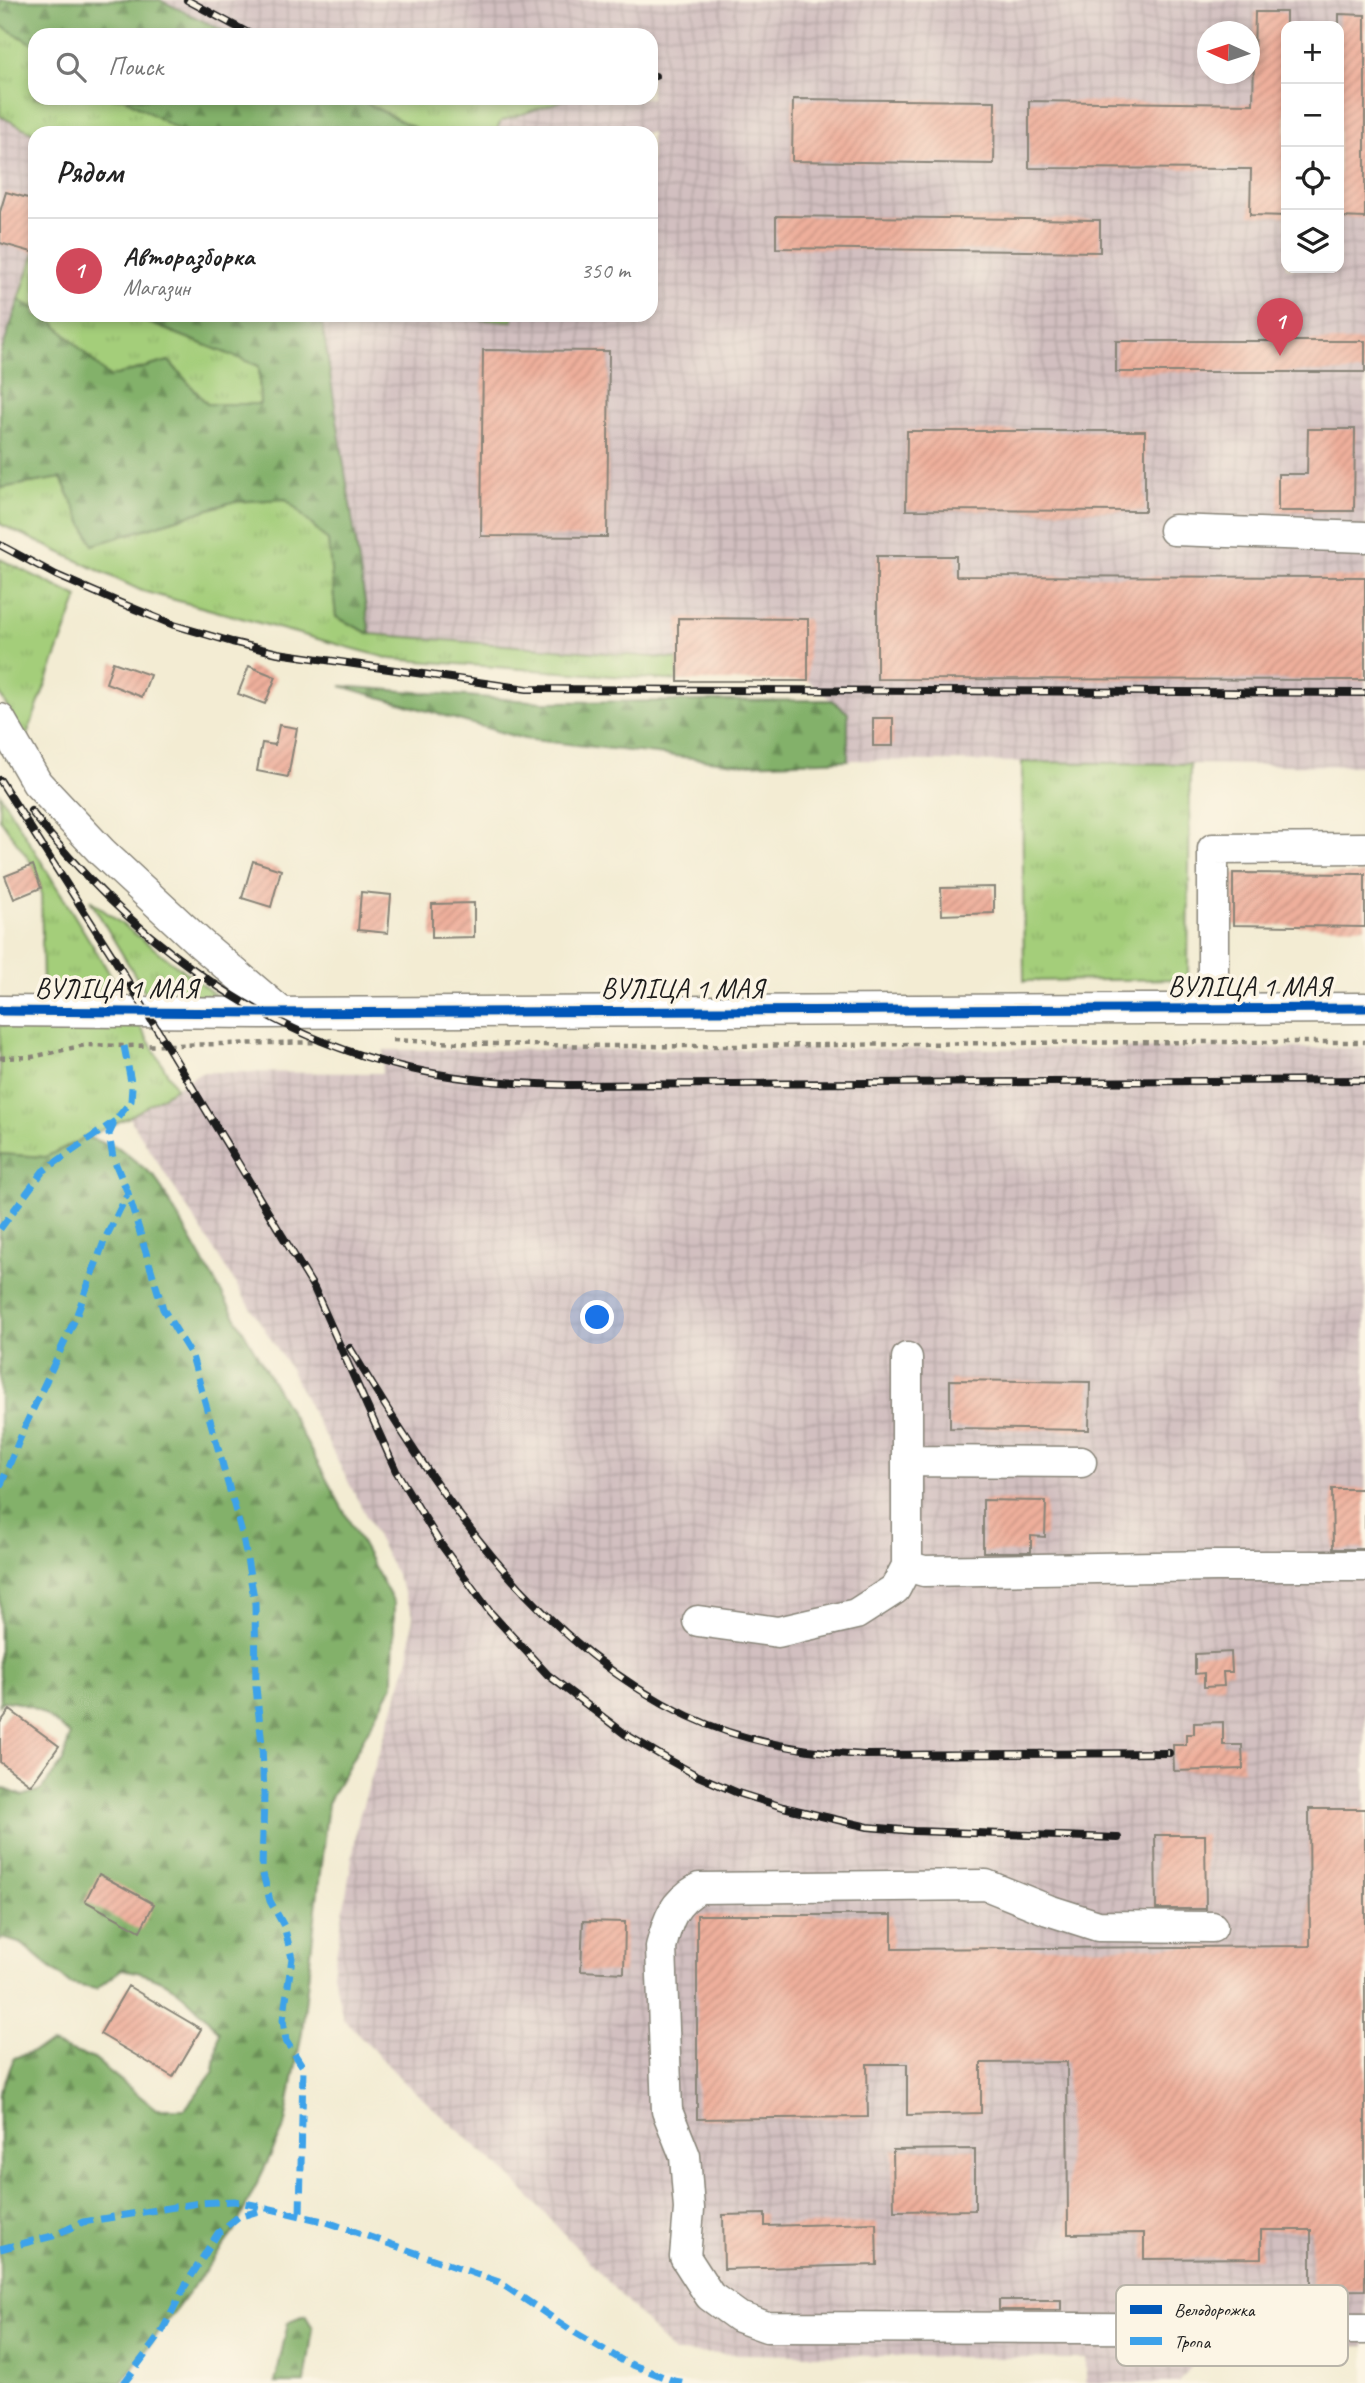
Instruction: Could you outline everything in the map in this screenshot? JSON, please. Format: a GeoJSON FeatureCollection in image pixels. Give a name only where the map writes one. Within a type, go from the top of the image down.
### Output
{"type":"FeatureCollection","features":[{"type":"Feature","properties":{"kind":"street"},"geometry":{"type":"LineString","coordinates":[[1174,530],[1365,537]]}},
{"type":"Feature","properties":{"kind":"street"},"geometry":{"type":"LineString","coordinates":[[0,719],[37,783],[102,852],[201,944],[281,1012]]}},
{"type":"Feature","properties":{"kind":"street"},"geometry":{"type":"LineString","coordinates":[[1213,1009],[1213,849],[1365,848]]}},
{"type":"Feature","properties":{"kind":"street","name":"ВУЛІЦА 1 МАЯ"},"geometry":{"type":"LineString","coordinates":[[0,1011],[1365,1008]]}},
{"type":"Feature","properties":{"kind":"street"},"geometry":{"type":"LineString","coordinates":[[698,1621],[778,1632],[856,1614],[895,1589],[907,1566],[907,1358]]}},
{"type":"Feature","properties":{"kind":"street"},"geometry":{"type":"LineString","coordinates":[[907,1461],[1082,1462]]}},
{"type":"Feature","properties":{"kind":"street"},"geometry":{"type":"LineString","coordinates":[[907,1566],[924,1571],[1365,1566]]}},
{"type":"Feature","properties":{"kind":"street"},"geometry":{"type":"LineString","coordinates":[[1116,2328],[767,2327],[739,2317],[710,2296],[685,2257],[690,2209],[685,2155],[667,2112],[661,1947],[667,1920],[683,1897],[699,1888],[986,1885],[1048,1910],[1098,1926],[1212,1927]]}},
{"type":"Feature","properties":{"kind":"path"},"geometry":{"type":"LineString","coordinates":[[0,1058],[32,1057],[85,1045],[323,1042],[335,1039]]}},
{"type":"Feature","properties":{"kind":"path"},"geometry":{"type":"LineString","coordinates":[[384,1040],[613,1047],[1365,1042]]}},
{"type":"Feature","properties":{"kind":"shaded area"},"geometry":{"type":"Polygon","coordinates":[[[160,0],[1365,0],[1365,766],[848,760],[848,713],[808,681],[678,681],[678,659],[370,634],[322,322],[658,322],[658,126],[498,126],[501,121],[549,105],[658,105],[658,28],[218,28],[160,0]]]}},
{"type":"Feature","properties":{"kind":"shaded area"},"geometry":{"type":"Polygon","coordinates":[[[0,116],[28,130],[28,271],[0,356],[0,116]]]}},
{"type":"Feature","properties":{"kind":"shaded area"},"geometry":{"type":"Polygon","coordinates":[[[1365,1048],[1365,2346],[1348,2346],[1348,2285],[1116,2285],[1116,2366],[1191,2366],[1178,2383],[1086,2383],[1086,2359],[674,2353],[512,2178],[404,2082],[343,2018],[333,1973],[359,1817],[409,1658],[413,1614],[395,1572],[290,1369],[129,1117],[201,1072],[382,1073],[384,1050],[1365,1048]]]}},
{"type":"Feature","properties":{"kind":"green space"},"geometry":{"type":"Polygon","coordinates":[[[0,0],[160,0],[218,28],[28,28],[28,41],[0,25],[0,0]]]}},
{"type":"Feature","properties":{"kind":"green space"},"geometry":{"type":"Polygon","coordinates":[[[0,25],[28,41],[28,105],[136,105],[172,126],[28,126],[28,130],[0,116],[0,25]]]}},
{"type":"Feature","properties":{"kind":"green space"},"geometry":{"type":"Polygon","coordinates":[[[136,105],[370,105],[411,126],[172,126],[136,105]]]}},
{"type":"Feature","properties":{"kind":"green space"},"geometry":{"type":"Polygon","coordinates":[[[370,105],[549,105],[501,121],[498,126],[411,126],[370,105]]]}},
{"type":"Feature","properties":{"kind":"green space"},"geometry":{"type":"Polygon","coordinates":[[[28,272],[28,305],[19,300],[28,272]]]}},
{"type":"Feature","properties":{"kind":"green space"},"geometry":{"type":"Polygon","coordinates":[[[19,300],[28,305],[28,322],[53,322],[109,377],[169,361],[207,404],[260,404],[259,366],[147,322],[322,322],[370,634],[336,617],[328,541],[286,499],[232,502],[93,545],[61,478],[0,488],[0,356],[19,300]]]}},
{"type":"Feature","properties":{"kind":"green space"},"geometry":{"type":"Polygon","coordinates":[[[52,322],[147,322],[259,366],[260,404],[207,404],[169,361],[109,377],[52,322]]]}},
{"type":"Feature","properties":{"kind":"green space"},"geometry":{"type":"Polygon","coordinates":[[[61,478],[93,545],[232,502],[286,499],[328,541],[336,617],[370,634],[678,659],[678,681],[391,659],[142,591],[0,524],[0,488],[61,478]]]}},
{"type":"Feature","properties":{"kind":"green space"},"geometry":{"type":"Polygon","coordinates":[[[0,559],[78,597],[25,740],[0,694],[0,559]]]}},
{"type":"Feature","properties":{"kind":"green space"},"geometry":{"type":"Polygon","coordinates":[[[341,686],[543,702],[832,700],[848,713],[848,760],[744,764],[524,739],[341,686]]]}},
{"type":"Feature","properties":{"kind":"green space"},"geometry":{"type":"Polygon","coordinates":[[[1022,762],[1190,764],[1188,979],[1024,981],[1022,762]]]}},
{"type":"Feature","properties":{"kind":"green space"},"geometry":{"type":"Polygon","coordinates":[[[0,794],[121,992],[43,987],[41,888],[33,865],[0,819],[0,794]]]}},
{"type":"Feature","properties":{"kind":"green space"},"geometry":{"type":"Polygon","coordinates":[[[90,900],[217,996],[145,992],[90,900]]]}},
{"type":"Feature","properties":{"kind":"green space"},"geometry":{"type":"Polygon","coordinates":[[[138,1023],[176,1088],[129,1117],[45,1157],[0,1154],[0,1025],[138,1023]]]}},
{"type":"Feature","properties":{"kind":"green space"},"geometry":{"type":"Polygon","coordinates":[[[86,1137],[119,1148],[155,1177],[286,1405],[394,1603],[393,1685],[328,1803],[302,2032],[284,2128],[233,2233],[121,2383],[10,2383],[0,2380],[0,2094],[14,2058],[52,2044],[94,2059],[156,2109],[185,2109],[214,2071],[219,2032],[177,1990],[154,1977],[122,1969],[96,1989],[70,1984],[22,1944],[3,1938],[0,1940],[0,1787],[23,1796],[41,1790],[63,1761],[70,1735],[32,1707],[3,1701],[0,1705],[0,1154],[45,1157],[86,1137]]]}},
{"type":"Feature","properties":{"kind":"green space"},"geometry":{"type":"Polygon","coordinates":[[[305,2315],[313,2328],[305,2383],[275,2383],[288,2322],[305,2315]]]}},
{"type":"Feature","properties":{"kind":"building"},"geometry":{"type":"Polygon","coordinates":[[[1255,12],[1286,12],[1286,21],[1281,21],[1281,216],[1250,215],[1251,169],[1029,168],[1029,101],[1253,104],[1253,84],[1260,84],[1260,21],[1255,21],[1255,12]]]}},
{"type":"Feature","properties":{"kind":"building"},"geometry":{"type":"Polygon","coordinates":[[[1339,14],[1365,15],[1365,218],[1344,217],[1344,21],[1339,21],[1339,14]]]}},
{"type":"Feature","properties":{"kind":"building"},"geometry":{"type":"Polygon","coordinates":[[[793,99],[995,101],[994,164],[792,161],[793,99]]]}},
{"type":"Feature","properties":{"kind":"building"},"geometry":{"type":"Polygon","coordinates":[[[6,192],[28,198],[28,251],[0,243],[0,212],[6,192]]]}},
{"type":"Feature","properties":{"kind":"building"},"geometry":{"type":"Polygon","coordinates":[[[776,216],[1100,220],[1100,252],[776,248],[776,216]]]}},
{"type":"Feature","properties":{"kind":"building"},"geometry":{"type":"Polygon","coordinates":[[[1116,341],[1365,341],[1365,372],[1116,372],[1116,341]]]}},
{"type":"Feature","properties":{"kind":"building"},"geometry":{"type":"Polygon","coordinates":[[[483,350],[609,351],[607,537],[481,536],[483,350]]]}},
{"type":"Feature","properties":{"kind":"building"},"geometry":{"type":"Polygon","coordinates":[[[1308,429],[1355,429],[1354,511],[1278,511],[1278,474],[1307,474],[1308,429]]]}},
{"type":"Feature","properties":{"kind":"building"},"geometry":{"type":"Polygon","coordinates":[[[907,431],[1145,431],[1145,511],[906,510],[907,431]]]}},
{"type":"Feature","properties":{"kind":"building"},"geometry":{"type":"Polygon","coordinates":[[[877,556],[956,556],[956,576],[1365,577],[1365,680],[877,679],[877,556]]]}},
{"type":"Feature","properties":{"kind":"building"},"geometry":{"type":"Polygon","coordinates":[[[678,618],[808,619],[808,681],[678,681],[678,618]]]}},
{"type":"Feature","properties":{"kind":"building"},"geometry":{"type":"Polygon","coordinates":[[[113,662],[150,675],[142,697],[106,683],[113,662]]]}},
{"type":"Feature","properties":{"kind":"building"},"geometry":{"type":"Polygon","coordinates":[[[249,666],[276,677],[265,704],[238,694],[249,666]]]}},
{"type":"Feature","properties":{"kind":"building"},"geometry":{"type":"Polygon","coordinates":[[[873,718],[893,718],[893,746],[873,746],[873,718]]]}},
{"type":"Feature","properties":{"kind":"building"},"geometry":{"type":"Polygon","coordinates":[[[279,725],[297,728],[288,777],[257,771],[262,743],[275,745],[279,725]]]}},
{"type":"Feature","properties":{"kind":"building"},"geometry":{"type":"Polygon","coordinates":[[[253,861],[281,870],[271,907],[242,898],[253,861]]]}},
{"type":"Feature","properties":{"kind":"building"},"geometry":{"type":"Polygon","coordinates":[[[33,865],[41,888],[14,899],[5,876],[33,865]]]}},
{"type":"Feature","properties":{"kind":"building"},"geometry":{"type":"Polygon","coordinates":[[[1233,873],[1365,874],[1365,927],[1233,925],[1233,873]]]}},
{"type":"Feature","properties":{"kind":"building"},"geometry":{"type":"Polygon","coordinates":[[[994,887],[994,913],[942,915],[941,888],[994,887]]]}},
{"type":"Feature","properties":{"kind":"building"},"geometry":{"type":"Polygon","coordinates":[[[361,892],[391,895],[388,933],[358,930],[361,892]]]}},
{"type":"Feature","properties":{"kind":"building"},"geometry":{"type":"Polygon","coordinates":[[[474,903],[474,937],[432,938],[432,904],[474,903]]]}},
{"type":"Feature","properties":{"kind":"building"},"geometry":{"type":"Polygon","coordinates":[[[950,1380],[1090,1382],[1089,1430],[950,1428],[950,1380]]]}},
{"type":"Feature","properties":{"kind":"building"},"geometry":{"type":"Polygon","coordinates":[[[1332,1489],[1365,1489],[1365,1549],[1333,1549],[1332,1489]]]}},
{"type":"Feature","properties":{"kind":"building"},"geometry":{"type":"Polygon","coordinates":[[[983,1500],[1046,1501],[1045,1537],[1031,1536],[1031,1552],[983,1552],[983,1500]]]}},
{"type":"Feature","properties":{"kind":"building"},"geometry":{"type":"Polygon","coordinates":[[[1231,1652],[1232,1672],[1223,1672],[1224,1686],[1204,1687],[1204,1673],[1195,1674],[1195,1654],[1231,1652]]]}},
{"type":"Feature","properties":{"kind":"building"},"geometry":{"type":"Polygon","coordinates":[[[10,1710],[59,1746],[31,1785],[0,1762],[0,1723],[10,1710]]]}},
{"type":"Feature","properties":{"kind":"building"},"geometry":{"type":"Polygon","coordinates":[[[1223,1722],[1223,1745],[1242,1745],[1243,1769],[1174,1771],[1173,1745],[1186,1745],[1186,1734],[1194,1734],[1194,1723],[1223,1722]]]}},
{"type":"Feature","properties":{"kind":"building"},"geometry":{"type":"Polygon","coordinates":[[[1309,1809],[1365,1809],[1365,2290],[1348,2290],[1348,2285],[1311,2285],[1311,2230],[1261,2230],[1261,2258],[1144,2259],[1144,2233],[1068,2234],[1067,2062],[981,2063],[981,2113],[907,2115],[907,2064],[867,2064],[868,2117],[697,2119],[697,1915],[892,1915],[892,1949],[1310,1946],[1309,1809]]]}},
{"type":"Feature","properties":{"kind":"building"},"geometry":{"type":"Polygon","coordinates":[[[1155,1835],[1205,1835],[1206,1909],[1156,1909],[1155,1835]]]}},
{"type":"Feature","properties":{"kind":"building"},"geometry":{"type":"Polygon","coordinates":[[[99,1874],[154,1904],[140,1931],[85,1901],[99,1874]]]}},
{"type":"Feature","properties":{"kind":"building"},"geometry":{"type":"Polygon","coordinates":[[[583,1921],[625,1922],[624,1973],[581,1971],[583,1921]]]}},
{"type":"Feature","properties":{"kind":"building"},"geometry":{"type":"Polygon","coordinates":[[[128,1986],[201,2029],[173,2077],[100,2034],[128,1986]]]}},
{"type":"Feature","properties":{"kind":"building"},"geometry":{"type":"Polygon","coordinates":[[[975,2149],[975,2210],[894,2211],[893,2150],[975,2149]]]}},
{"type":"Feature","properties":{"kind":"building"},"geometry":{"type":"Polygon","coordinates":[[[765,2214],[765,2226],[876,2223],[877,2265],[724,2269],[723,2215],[765,2214]]]}},
{"type":"Feature","properties":{"kind":"building"},"geometry":{"type":"Polygon","coordinates":[[[999,2300],[1061,2300],[1061,2310],[999,2310],[999,2300]]]}},
{"type":"Feature","properties":{"kind":"railway"},"geometry":{"type":"LineString","coordinates":[[187,0],[239,28]]}},
{"type":"Feature","properties":{"kind":"railway"},"geometry":{"type":"LineString","coordinates":[[0,545],[56,575],[118,602],[174,625],[232,642],[278,653],[527,689],[1365,693]]}},
{"type":"Feature","properties":{"kind":"railway"},"geometry":{"type":"LineString","coordinates":[[0,780],[115,960],[314,1288],[396,1471],[440,1543],[490,1612],[548,1675],[625,1734],[662,1756],[696,1775],[738,1793],[783,1807],[868,1827],[1118,1838]]}},
{"type":"Feature","properties":{"kind":"railway"},"geometry":{"type":"LineString","coordinates":[[31,811],[67,855],[106,896],[194,970],[241,1001],[292,1028],[344,1050],[420,1071],[482,1080],[567,1085],[1365,1080]]}},
{"type":"Feature","properties":{"kind":"railway"},"geometry":{"type":"LineString","coordinates":[[350,1348],[417,1455],[454,1507],[493,1557],[536,1605],[582,1648],[633,1685],[688,1716],[752,1739],[841,1754],[1169,1753]]}},
{"type":"Feature","properties":{"kind":"marked path"},"geometry":{"type":"LineString","coordinates":[[124,1046],[132,1087],[131,1101],[115,1121],[109,1134],[113,1158],[128,1193],[163,1309],[192,1356],[243,1537],[255,1603],[256,1687],[264,1795],[262,1870],[270,1901],[284,1926],[292,1958],[283,2020],[286,2041],[303,2067],[300,2216]]}},
{"type":"Feature","properties":{"kind":"marked path"},"geometry":{"type":"LineString","coordinates":[[0,1229],[43,1171],[115,1121]]}},
{"type":"Feature","properties":{"kind":"marked path"},"geometry":{"type":"LineString","coordinates":[[0,1487],[76,1317],[105,1239],[128,1193]]}},
{"type":"Feature","properties":{"kind":"marked path"},"geometry":{"type":"LineString","coordinates":[[0,2249],[53,2236],[83,2222],[199,2203],[234,2201],[327,2222],[499,2282],[569,2329],[625,2362],[674,2381],[688,2383]]}},
{"type":"Feature","properties":{"kind":"marked path"},"geometry":{"type":"LineString","coordinates":[[124,2383],[160,2335],[185,2286],[218,2233],[238,2217],[265,2209]]}},
{"type":"Feature","properties":{"kind":"cycle path"},"geometry":{"type":"LineString","coordinates":[[0,1011],[261,1013],[1365,1008]]}},
{"type":"Feature","properties":{"kind":"place","name":"Авторазборка"},"geometry":{"type":"Point","coordinates":[1280,356]}}]}
